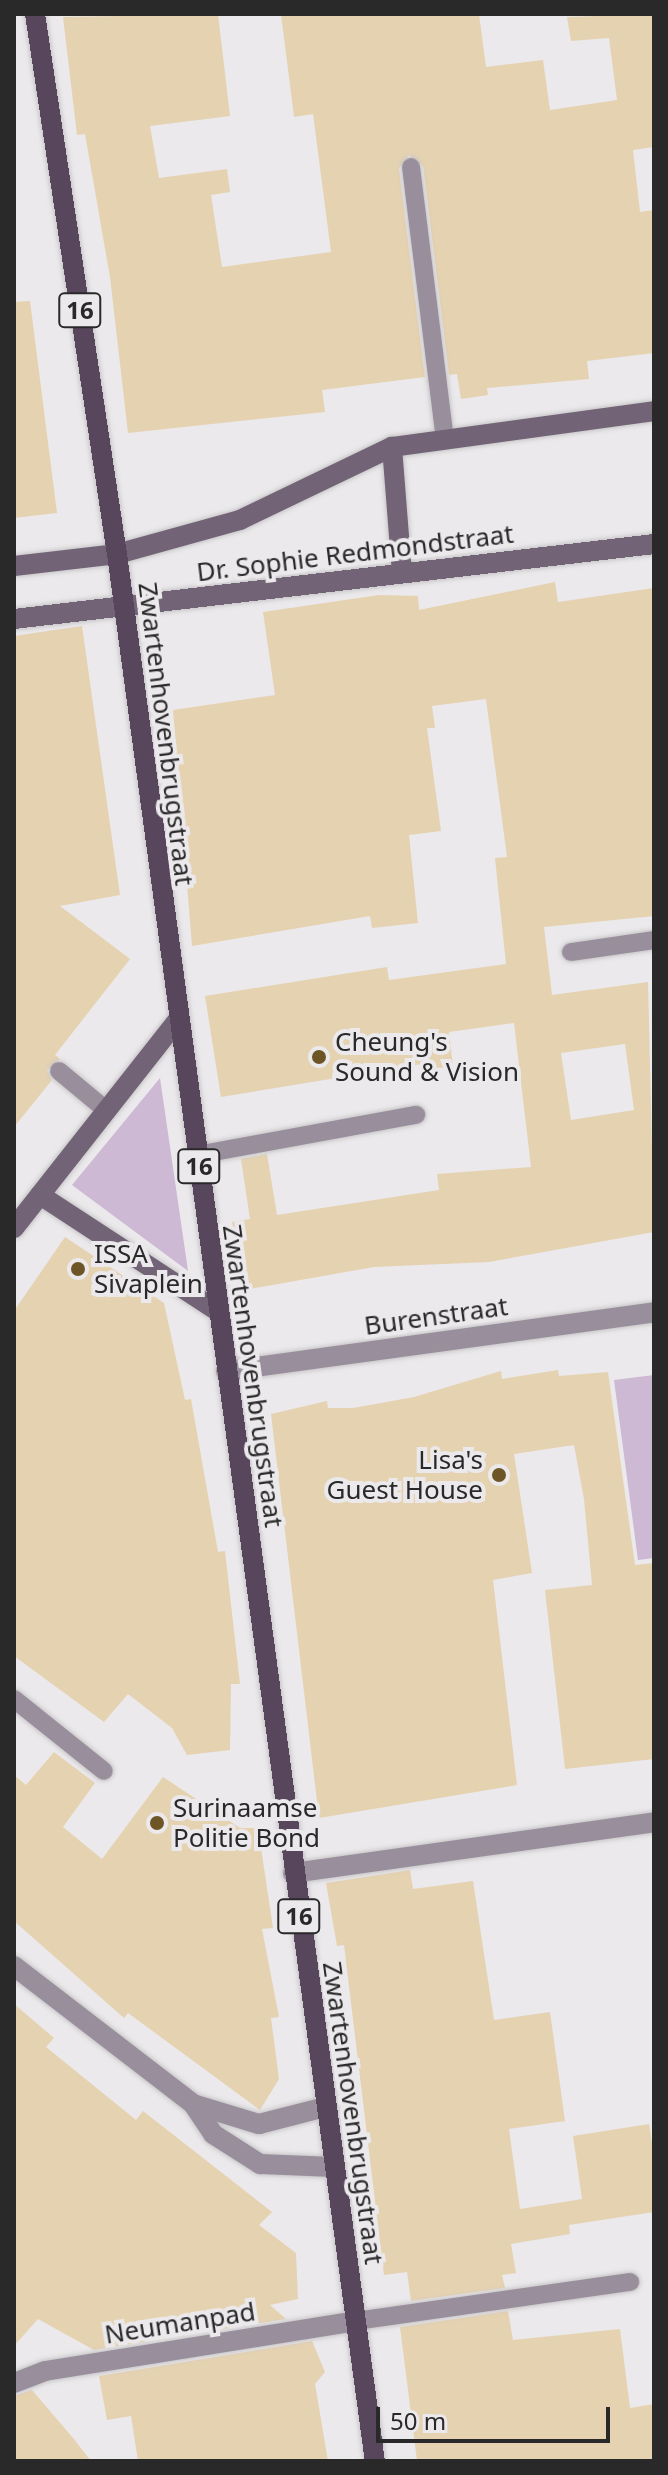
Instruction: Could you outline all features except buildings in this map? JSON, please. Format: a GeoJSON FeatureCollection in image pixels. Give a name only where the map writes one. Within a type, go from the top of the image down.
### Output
{"type":"FeatureCollection","features":[{"type":"Feature","properties":{"kind":"main road","name":"Zwartenhovenbrugstraat"},"geometry":{"type":"LineString","coordinates":[[35,14],[117,554],[176,1022],[197,1155],[375,2461]]}},
{"type":"Feature","properties":{"kind":"street","name":"Dr. Sophie Redmondstraat"},"geometry":{"type":"LineString","coordinates":[[14,566],[117,554],[240,520],[392,447],[654,411]]}},
{"type":"Feature","properties":{"kind":"street"},"geometry":{"type":"LineString","coordinates":[[392,447],[402,573]]}},
{"type":"Feature","properties":{"kind":"street","name":"Dr. Sophie Redmondstraat"},"geometry":{"type":"LineString","coordinates":[[14,619],[654,544]]}},
{"type":"Feature","properties":{"kind":"street"},"geometry":{"type":"LineString","coordinates":[[14,1228],[176,1022]]}},
{"type":"Feature","properties":{"kind":"street"},"geometry":{"type":"LineString","coordinates":[[40,1195],[216,1310]]}},
{"type":"Feature","properties":{"kind":"street","name":"Burenstraat"},"geometry":{"type":"LineString","coordinates":[[226,1371],[654,1312]]}},
{"type":"Feature","properties":{"kind":"street"},"geometry":{"type":"LineString","coordinates":[[293,1873],[654,1822]]}},
{"type":"Feature","properties":{"kind":"street"},"geometry":{"type":"LineString","coordinates":[[14,1966],[193,2104],[213,2134],[260,2164],[333,2167]]}},
{"type":"Feature","properties":{"kind":"street"},"geometry":{"type":"LineString","coordinates":[[193,2104],[259,2124],[325,2107]]}},
{"type":"Feature","properties":{"kind":"street","name":"Neumanpad"},"geometry":{"type":"LineString","coordinates":[[14,2383],[45,2371],[356,2321]]}},
{"type":"Feature","properties":{"kind":"lane"},"geometry":{"type":"LineString","coordinates":[[411,167],[445,440]]}},
{"type":"Feature","properties":{"kind":"lane"},"geometry":{"type":"LineString","coordinates":[[571,952],[654,940]]}},
{"type":"Feature","properties":{"kind":"lane"},"geometry":{"type":"LineString","coordinates":[[59,1071],[106,1110]]}},
{"type":"Feature","properties":{"kind":"lane"},"geometry":{"type":"LineString","coordinates":[[197,1155],[416,1115]]}},
{"type":"Feature","properties":{"kind":"lane"},"geometry":{"type":"LineString","coordinates":[[14,1699],[104,1771]]}},
{"type":"Feature","properties":{"kind":"lane"},"geometry":{"type":"LineString","coordinates":[[356,2321],[630,2282]]}},
{"type":"Feature","properties":{"kind":"shaded area"},"geometry":{"type":"Polygon","coordinates":[[[160,1078],[188,1271],[72,1185],[160,1078]]]}},
{"type":"Feature","properties":{"kind":"shaded area"},"geometry":{"type":"Polygon","coordinates":[[[654,1375],[654,1558],[638,1560],[614,1380],[654,1375]]]}},
{"type":"Feature","properties":{"kind":"place","name":"Cheung's Sound & Vision"},"geometry":{"type":"Point","coordinates":[319,1057]}},
{"type":"Feature","properties":{"kind":"place","name":"ISSA Sivaplein"},"geometry":{"type":"Point","coordinates":[78,1269]}},
{"type":"Feature","properties":{"kind":"place","name":"Lisa's Guest House"},"geometry":{"type":"Point","coordinates":[499,1475]}},
{"type":"Feature","properties":{"kind":"place","name":"Surinaamse Politie Bond"},"geometry":{"type":"Point","coordinates":[157,1823]}}]}
